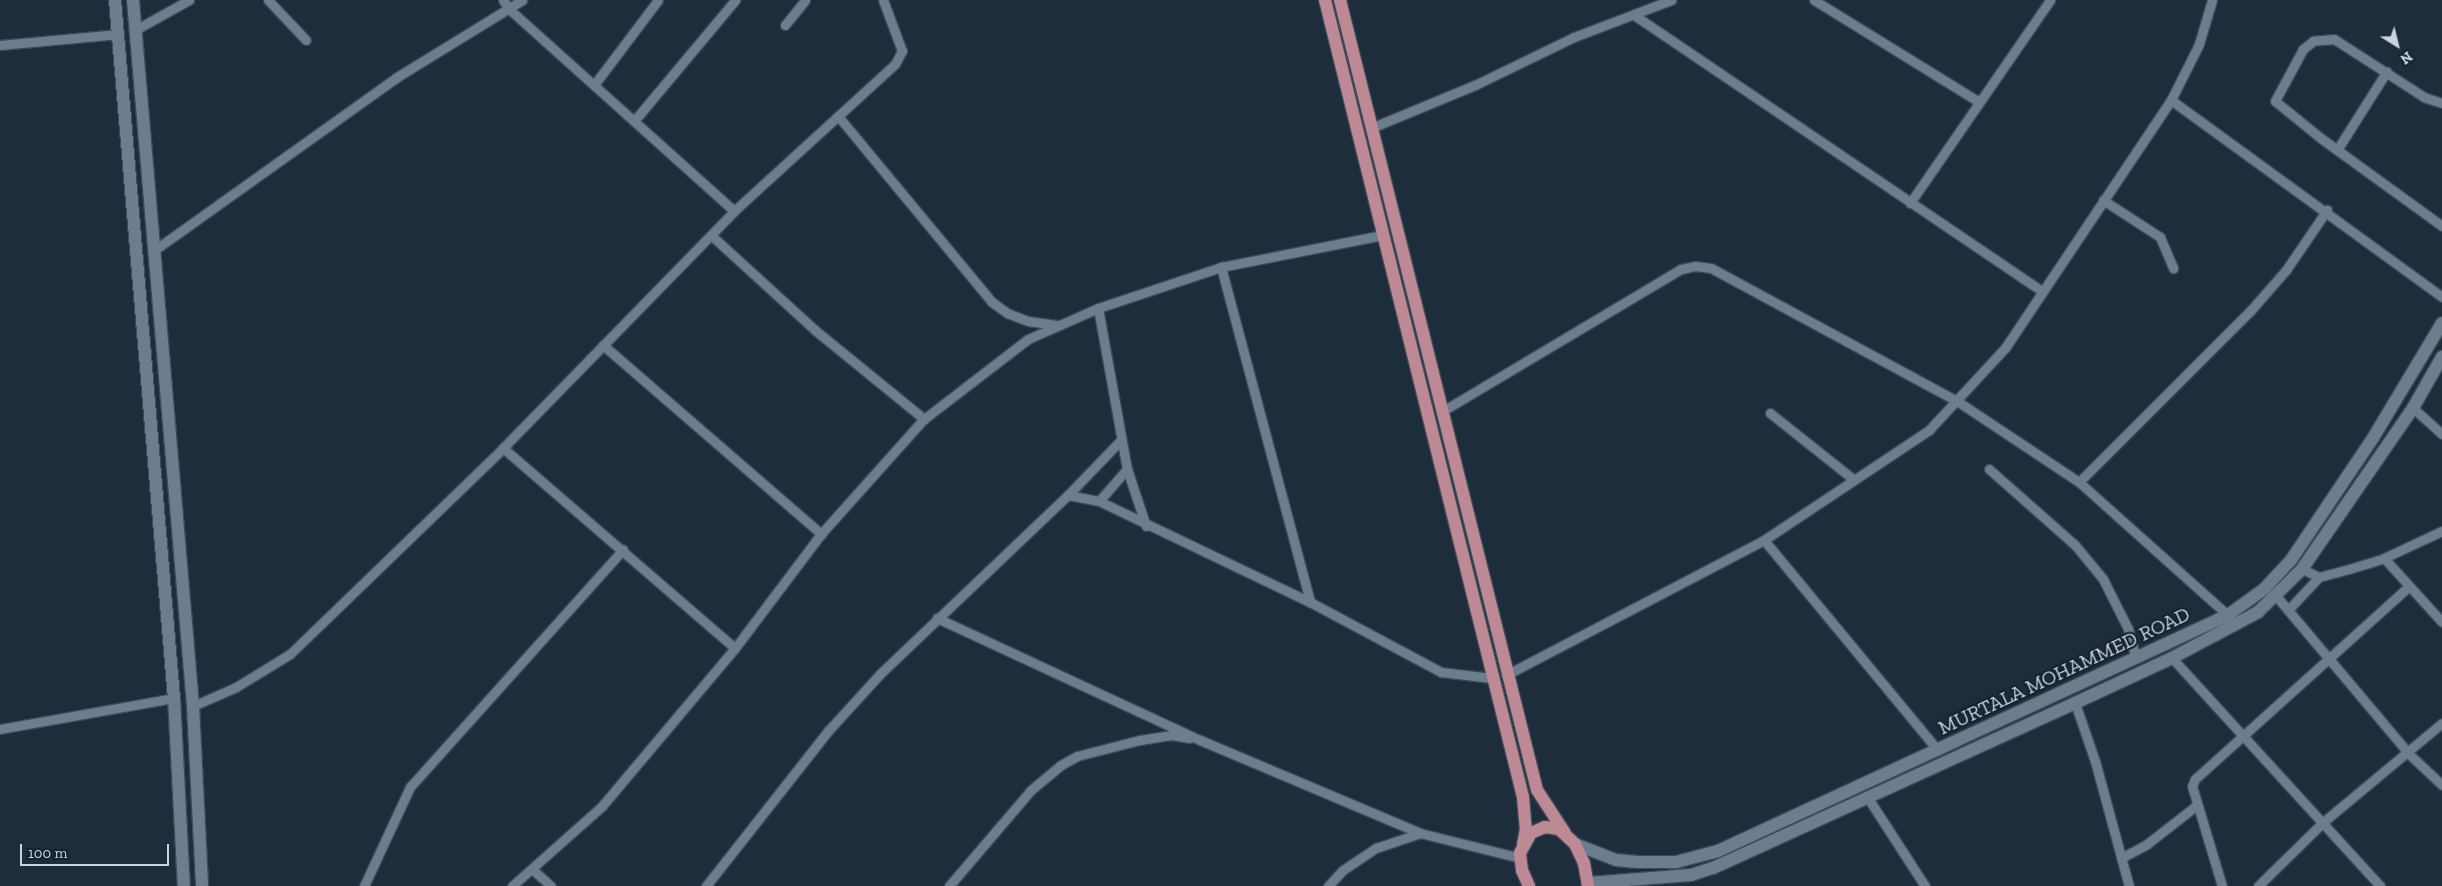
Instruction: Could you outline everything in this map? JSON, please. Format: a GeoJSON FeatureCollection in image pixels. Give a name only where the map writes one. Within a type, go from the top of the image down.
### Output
{"type":"FeatureCollection","features":[{"type":"Feature","properties":{"kind":"main road"},"geometry":{"type":"LineString","coordinates":[[115,0],[174,698],[184,886]]}},
{"type":"Feature","properties":{"kind":"main road"},"geometry":{"type":"LineString","coordinates":[[133,0],[156,249],[192,706],[202,886]]}},
{"type":"Feature","properties":{"kind":"main road"},"geometry":{"type":"LineString","coordinates":[[1325,0],[1523,797],[1526,829],[1520,858],[1529,886]]}},
{"type":"Feature","properties":{"kind":"main road"},"geometry":{"type":"LineString","coordinates":[[1340,0],[1440,412],[1536,790],[1565,833],[1575,844],[1584,863],[1588,884]]}},
{"type":"Feature","properties":{"kind":"main road","name":"MURTALA MOHAMMED ROAD"},"geometry":{"type":"LineString","coordinates":[[1588,884],[1692,875],[1868,798],[2172,658],[2264,589],[2286,567],[2373,438],[2442,323]]}},
{"type":"Feature","properties":{"kind":"main road","name":"MURTALA MOHAMMED ROAD"},"geometry":{"type":"LineString","coordinates":[[1575,844],[1616,860],[1676,862],[1696,858],[1938,750],[2136,658],[2207,633],[2258,612],[2277,597],[2302,569],[2414,408],[2442,357]]}},
{"type":"Feature","properties":{"kind":"main road"},"geometry":{"type":"LineString","coordinates":[[1523,845],[1537,829],[1552,827],[1565,833]]}},
{"type":"Feature","properties":{"kind":"street"},"geometry":{"type":"LineString","coordinates":[[135,30],[189,0]]}},
{"type":"Feature","properties":{"kind":"street"},"geometry":{"type":"LineString","coordinates":[[268,0],[306,40]]}},
{"type":"Feature","properties":{"kind":"street"},"geometry":{"type":"LineString","coordinates":[[503,0],[509,9],[734,211]]}},
{"type":"Feature","properties":{"kind":"street"},"geometry":{"type":"LineString","coordinates":[[156,249],[397,77],[522,0]]}},
{"type":"Feature","properties":{"kind":"street"},"geometry":{"type":"LineString","coordinates":[[594,85],[658,0]]}},
{"type":"Feature","properties":{"kind":"street"},"geometry":{"type":"LineString","coordinates":[[634,121],[734,0]]}},
{"type":"Feature","properties":{"kind":"street"},"geometry":{"type":"LineString","coordinates":[[785,25],[805,0]]}},
{"type":"Feature","properties":{"kind":"street"},"geometry":{"type":"LineString","coordinates":[[192,706],[236,687],[290,654],[503,448],[712,236],[734,211],[895,64],[902,51],[883,0]]}},
{"type":"Feature","properties":{"kind":"street"},"geometry":{"type":"LineString","coordinates":[[1371,128],[1475,85],[1574,37],[1671,0]]}},
{"type":"Feature","properties":{"kind":"street"},"geometry":{"type":"LineString","coordinates":[[1814,0],[1979,102]]}},
{"type":"Feature","properties":{"kind":"street"},"geometry":{"type":"LineString","coordinates":[[1910,203],[2050,0]]}},
{"type":"Feature","properties":{"kind":"street"},"geometry":{"type":"LineString","coordinates":[[1506,675],[1764,540],[1929,430],[2005,348],[2041,291],[2171,100],[2199,44],[2212,0]]}},
{"type":"Feature","properties":{"kind":"street"},"geometry":{"type":"LineString","coordinates":[[1634,15],[2041,291]]}},
{"type":"Feature","properties":{"kind":"street"},"geometry":{"type":"LineString","coordinates":[[0,45],[118,34]]}},
{"type":"Feature","properties":{"kind":"street"},"geometry":{"type":"LineString","coordinates":[[2442,103],[2424,97],[2387,71],[2334,39],[2313,41],[2304,49],[2275,101],[2336,150],[2442,226]]}},
{"type":"Feature","properties":{"kind":"street"},"geometry":{"type":"LineString","coordinates":[[2336,150],[2387,71]]}},
{"type":"Feature","properties":{"kind":"street"},"geometry":{"type":"LineString","coordinates":[[2171,100],[2327,210],[2442,297]]}},
{"type":"Feature","properties":{"kind":"street"},"geometry":{"type":"LineString","coordinates":[[838,116],[992,302],[1028,321],[1057,325]]}},
{"type":"Feature","properties":{"kind":"street"},"geometry":{"type":"LineString","coordinates":[[2103,200],[2160,237],[2173,268]]}},
{"type":"Feature","properties":{"kind":"street"},"geometry":{"type":"LineString","coordinates":[[2079,482],[2251,310],[2286,270],[2327,210]]}},
{"type":"Feature","properties":{"kind":"street"},"geometry":{"type":"LineString","coordinates":[[512,886],[602,806],[735,648],[822,534],[924,419],[1028,338],[1098,308],[1222,268],[1382,235]]}},
{"type":"Feature","properties":{"kind":"street"},"geometry":{"type":"LineString","coordinates":[[712,236],[815,330],[924,419]]}},
{"type":"Feature","properties":{"kind":"street"},"geometry":{"type":"LineString","coordinates":[[1440,412],[1681,269],[1695,266],[1711,268],[1957,400],[2079,482],[2228,615]]}},
{"type":"Feature","properties":{"kind":"street"},"geometry":{"type":"LineString","coordinates":[[1222,268],[1310,602]]}},
{"type":"Feature","properties":{"kind":"street"},"geometry":{"type":"LineString","coordinates":[[1098,308],[1127,469],[1146,526]]}},
{"type":"Feature","properties":{"kind":"street"},"geometry":{"type":"LineString","coordinates":[[603,346],[822,534]]}},
{"type":"Feature","properties":{"kind":"street"},"geometry":{"type":"LineString","coordinates":[[2414,408],[2442,434]]}},
{"type":"Feature","properties":{"kind":"street"},"geometry":{"type":"LineString","coordinates":[[1770,413],[1853,479]]}},
{"type":"Feature","properties":{"kind":"street"},"geometry":{"type":"LineString","coordinates":[[706,886],[828,731],[937,618],[1068,495],[1121,440]]}},
{"type":"Feature","properties":{"kind":"street"},"geometry":{"type":"LineString","coordinates":[[503,448],[735,648]]}},
{"type":"Feature","properties":{"kind":"street"},"geometry":{"type":"LineString","coordinates":[[1099,501],[1127,469]]}},
{"type":"Feature","properties":{"kind":"street"},"geometry":{"type":"LineString","coordinates":[[1988,469],[2075,545],[2103,580],[2128,629],[2136,658]]}},
{"type":"Feature","properties":{"kind":"street"},"geometry":{"type":"LineString","coordinates":[[1068,495],[1099,501],[1146,526],[1310,602],[1441,672],[1492,678]]}},
{"type":"Feature","properties":{"kind":"street"},"geometry":{"type":"LineString","coordinates":[[2288,610],[2319,577],[2384,558],[2442,530]]}},
{"type":"Feature","properties":{"kind":"street"},"geometry":{"type":"LineString","coordinates":[[1764,540],[1938,750]]}},
{"type":"Feature","properties":{"kind":"street"},"geometry":{"type":"LineString","coordinates":[[364,886],[410,787],[623,550]]}},
{"type":"Feature","properties":{"kind":"street"},"geometry":{"type":"LineString","coordinates":[[2384,558],[2408,587],[2442,622]]}},
{"type":"Feature","properties":{"kind":"street"},"geometry":{"type":"LineString","coordinates":[[2302,569],[2319,577]]}},
{"type":"Feature","properties":{"kind":"street"},"geometry":{"type":"LineString","coordinates":[[2222,886],[2192,786],[2195,779],[2240,736],[2328,662],[2408,587]]}},
{"type":"Feature","properties":{"kind":"street"},"geometry":{"type":"LineString","coordinates":[[2277,597],[2328,662],[2409,754],[2442,785]]}},
{"type":"Feature","properties":{"kind":"street"},"geometry":{"type":"LineString","coordinates":[[937,618],[1200,740],[1420,833],[1520,858]]}},
{"type":"Feature","properties":{"kind":"street"},"geometry":{"type":"LineString","coordinates":[[2172,658],[2240,736],[2380,886]]}},
{"type":"Feature","properties":{"kind":"street"},"geometry":{"type":"LineString","coordinates":[[0,729],[174,698]]}},
{"type":"Feature","properties":{"kind":"street"},"geometry":{"type":"LineString","coordinates":[[2075,704],[2096,761],[2129,886]]}},
{"type":"Feature","properties":{"kind":"street"},"geometry":{"type":"LineString","coordinates":[[2258,886],[2322,823],[2409,754],[2442,723]]}},
{"type":"Feature","properties":{"kind":"street"},"geometry":{"type":"LineString","coordinates":[[949,886],[1031,790],[1061,765],[1093,752],[1157,737],[1171,735],[1200,740]]}},
{"type":"Feature","properties":{"kind":"street"},"geometry":{"type":"LineString","coordinates":[[1868,798],[1925,886]]}},
{"type":"Feature","properties":{"kind":"street"},"geometry":{"type":"LineString","coordinates":[[2121,858],[2147,844],[2197,805]]}},
{"type":"Feature","properties":{"kind":"street"},"geometry":{"type":"LineString","coordinates":[[1328,886],[1344,870],[1376,848],[1420,833]]}},
{"type":"Feature","properties":{"kind":"street"},"geometry":{"type":"LineString","coordinates":[[532,869],[551,886]]}}]}
